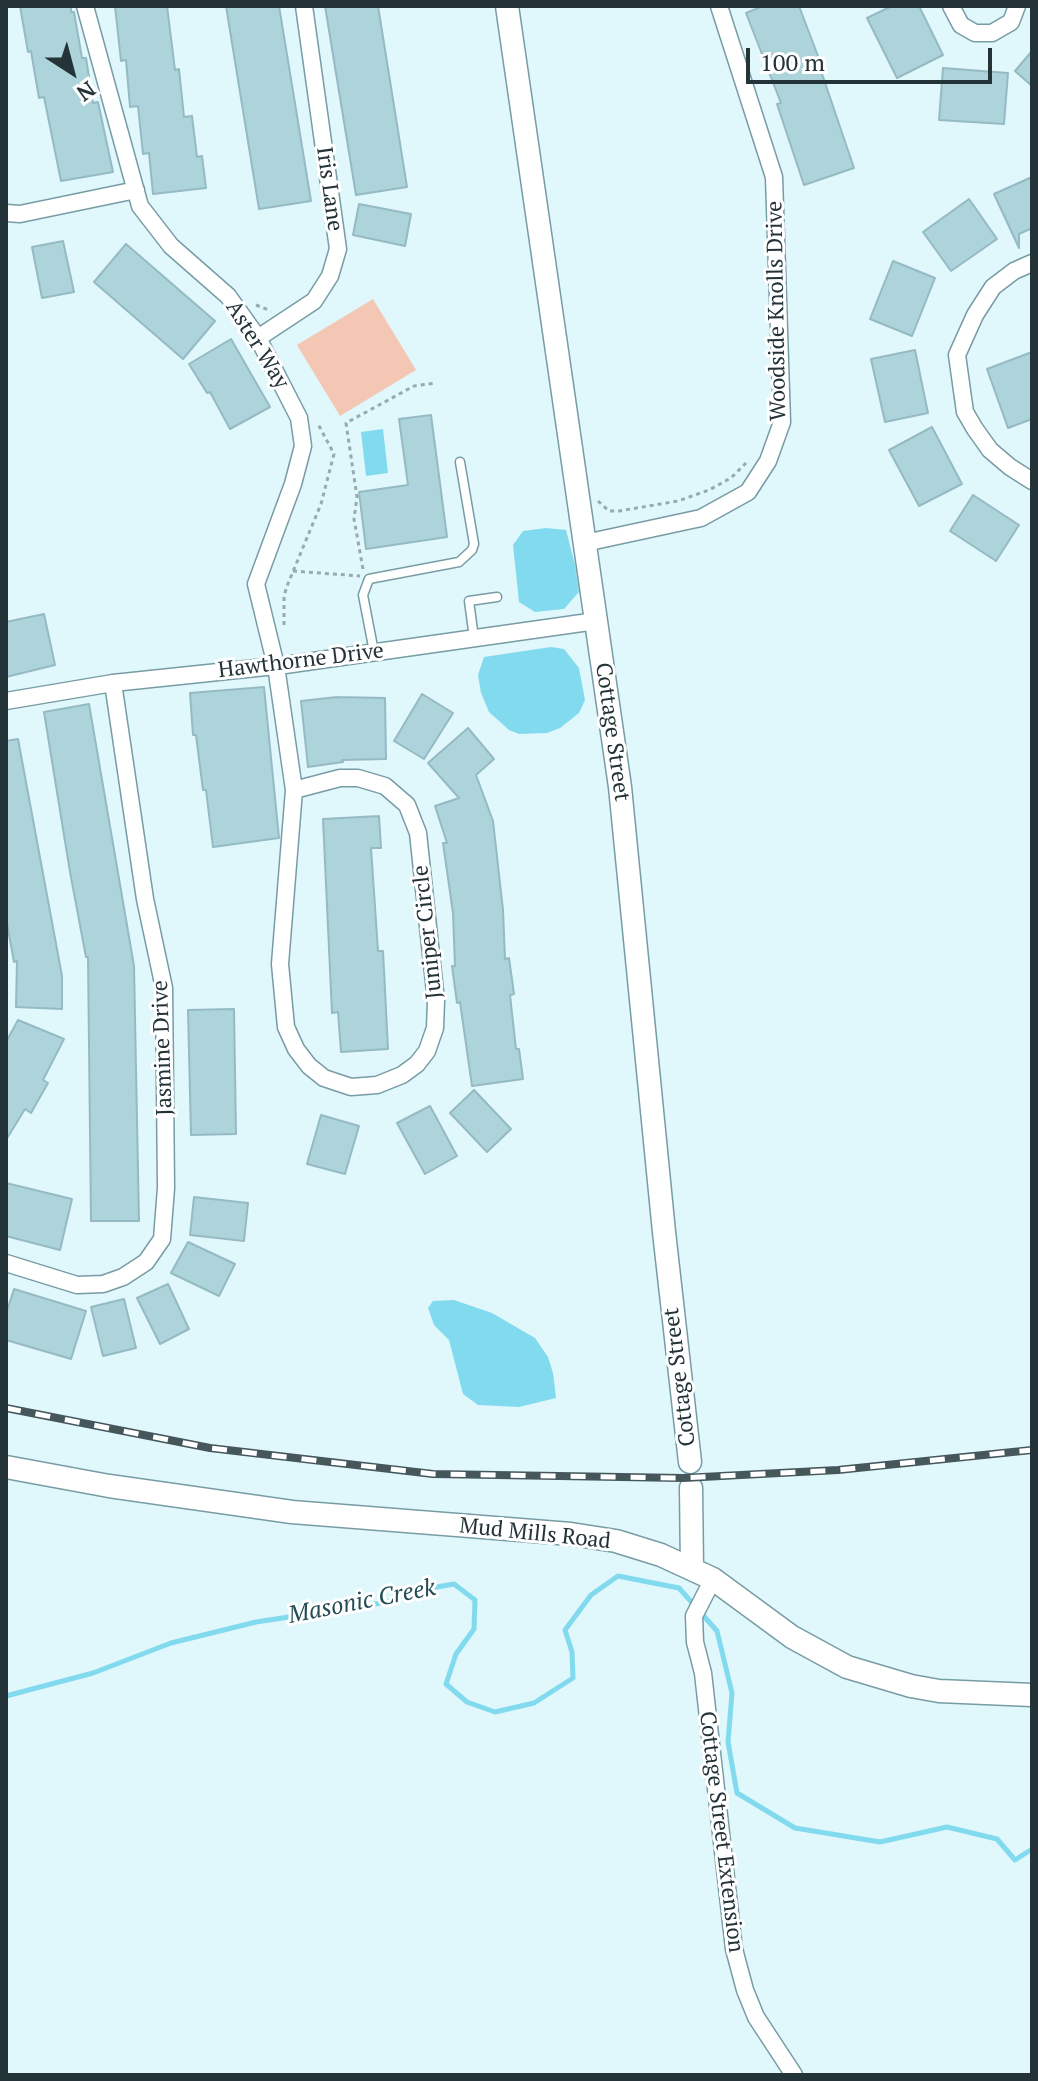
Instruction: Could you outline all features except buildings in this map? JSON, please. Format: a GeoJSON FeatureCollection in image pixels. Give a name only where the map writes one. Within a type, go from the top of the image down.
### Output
{"type":"FeatureCollection","features":[{"type":"Feature","properties":{"kind":"street","name":"Aster Way"},"geometry":{"type":"LineString","coordinates":[[85,6],[140,206],[171,246],[228,296],[258,338],[299,418],[303,446],[293,484],[256,584],[276,666]]}},
{"type":"Feature","properties":{"kind":"street","name":"Iris Lane"},"geometry":{"type":"LineString","coordinates":[[258,338],[314,301],[330,276],[338,249],[304,6]]}},
{"type":"Feature","properties":{"kind":"street","name":"Cottage Street"},"geometry":{"type":"LineString","coordinates":[[507,6],[620,787],[690,1462]]}},
{"type":"Feature","properties":{"kind":"street","name":"Woodside Knolls Drive"},"geometry":{"type":"LineString","coordinates":[[585,543],[701,518],[748,492],[768,461],[782,422],[774,177],[719,6]]}},
{"type":"Feature","properties":{"kind":"street"},"geometry":{"type":"LineString","coordinates":[[951,6],[961,25],[975,33],[992,33],[1011,22],[1017,6]]}},
{"type":"Feature","properties":{"kind":"street"},"geometry":{"type":"LineString","coordinates":[[6,213],[20,214],[136,190]]}},
{"type":"Feature","properties":{"kind":"street"},"geometry":{"type":"LineString","coordinates":[[1032,263],[1014,271],[993,287],[975,315],[957,355],[965,412],[975,429],[990,450],[1032,481]]}},
{"type":"Feature","properties":{"kind":"street","name":"Hawthorne Drive"},"geometry":{"type":"LineString","coordinates":[[6,701],[113,683],[276,666],[596,621]]}},
{"type":"Feature","properties":{"kind":"street","name":"Juniper Circle"},"geometry":{"type":"LineString","coordinates":[[276,666],[294,790],[280,964],[286,1027],[296,1049],[309,1066],[324,1078],[351,1087],[377,1085],[402,1075],[417,1064],[427,1051],[435,1028],[436,1001],[418,833],[407,805],[385,786],[358,778],[340,778],[294,790]]}},
{"type":"Feature","properties":{"kind":"street","name":"Jasmine Drive"},"geometry":{"type":"LineString","coordinates":[[6,1263],[77,1285],[103,1284],[123,1277],[146,1262],[162,1239],[166,1188],[164,988],[145,899],[113,683]]}},
{"type":"Feature","properties":{"kind":"street","name":"Mud Mills Road"},"geometry":{"type":"LineString","coordinates":[[6,1467],[109,1486],[292,1512],[571,1534],[616,1541],[661,1555],[692,1569],[708,1589],[847,1667],[939,1691],[1032,1695]]}},
{"type":"Feature","properties":{"kind":"street"},"geometry":{"type":"LineString","coordinates":[[691,1488],[692,1569]]}},
{"type":"Feature","properties":{"kind":"street","name":"Cottage Street Extension"},"geometry":{"type":"LineString","coordinates":[[708,1589],[694,1616],[695,1642],[703,1673],[734,1949],[756,2017],[794,2075]]}},
{"type":"Feature","properties":{"kind":"lane"},"geometry":{"type":"LineString","coordinates":[[374,652],[363,595],[369,579],[459,562],[472,550],[474,544],[460,462]]}},
{"type":"Feature","properties":{"kind":"lane"},"geometry":{"type":"LineString","coordinates":[[474,638],[469,601],[497,597]]}},
{"type":"Feature","properties":{"kind":"path"},"geometry":{"type":"LineString","coordinates":[[251,300],[259,308],[273,311]]}},
{"type":"Feature","properties":{"kind":"path"},"geometry":{"type":"LineString","coordinates":[[293,571],[364,576],[354,519],[357,497],[346,423],[414,386],[436,383]]}},
{"type":"Feature","properties":{"kind":"path"},"geometry":{"type":"LineString","coordinates":[[596,498],[609,511],[678,501],[731,478],[751,458]]}},
{"type":"Feature","properties":{"kind":"shaded area"},"geometry":{"type":"Polygon","coordinates":[[[373,299],[416,370],[340,416],[297,345],[373,299]]]}},
{"type":"Feature","properties":{"kind":"water"},"geometry":{"type":"Polygon","coordinates":[[[383,429],[388,473],[366,476],[361,432],[383,429]]]}},
{"type":"Feature","properties":{"kind":"water"},"geometry":{"type":"Polygon","coordinates":[[[546,528],[566,530],[579,592],[564,609],[535,612],[519,602],[513,545],[523,531],[546,528]]]}},
{"type":"Feature","properties":{"kind":"water"},"geometry":{"type":"Polygon","coordinates":[[[551,647],[564,649],[579,668],[585,700],[579,713],[560,728],[547,733],[519,734],[509,730],[489,712],[481,693],[478,675],[484,657],[551,647]]]}},
{"type":"Feature","properties":{"kind":"water"},"geometry":{"type":"Polygon","coordinates":[[[454,1300],[492,1313],[535,1338],[548,1357],[556,1398],[519,1407],[478,1405],[463,1394],[449,1340],[434,1325],[428,1308],[433,1301],[454,1300]]]}},
{"type":"Feature","properties":{"kind":"waterway","name":"Masonic Creek"},"geometry":{"type":"LineString","coordinates":[[6,1696],[93,1673],[171,1643],[256,1622],[388,1602],[414,1591],[454,1584],[475,1600],[474,1629],[456,1654],[446,1684],[467,1702],[495,1712],[534,1703],[573,1678],[572,1652],[565,1630],[591,1595],[618,1576],[679,1588],[717,1631],[732,1693],[728,1742],[737,1793],[795,1828],[880,1842],[947,1827],[997,1839],[1015,1860],[1032,1849]]}},
{"type":"Feature","properties":{"kind":"railway"},"geometry":{"type":"LineString","coordinates":[[6,1408],[210,1448],[433,1474],[683,1478],[838,1470],[1032,1450]]}}]}
